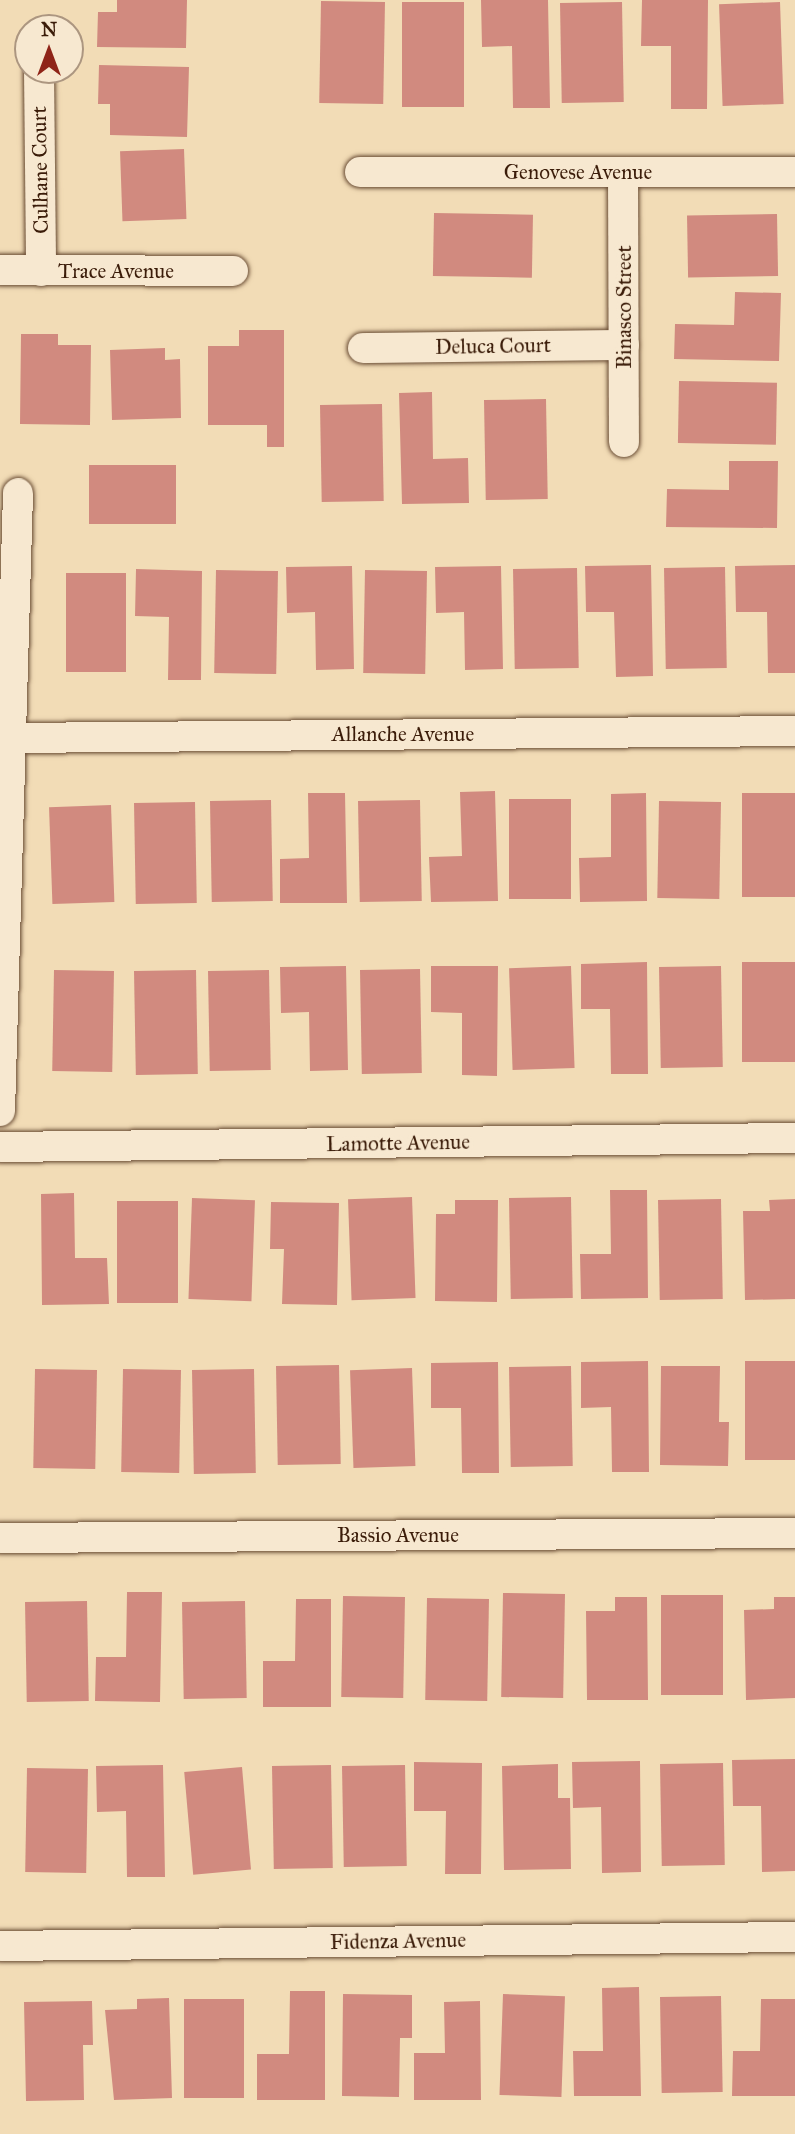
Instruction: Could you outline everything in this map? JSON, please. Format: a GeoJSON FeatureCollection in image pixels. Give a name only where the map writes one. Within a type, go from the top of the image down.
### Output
{"type":"FeatureCollection","features":[{"type":"Feature","properties":{"kind":"street","name":"Culhane Court"},"geometry":{"type":"LineString","coordinates":[[39,84],[41,271]]}},
{"type":"Feature","properties":{"kind":"street","name":"Genovese Avenue"},"geometry":{"type":"LineString","coordinates":[[360,172],[795,172]]}},
{"type":"Feature","properties":{"kind":"street","name":"Binasco Street"},"geometry":{"type":"LineString","coordinates":[[623,172],[624,442]]}},
{"type":"Feature","properties":{"kind":"street","name":"Trace Avenue"},"geometry":{"type":"LineString","coordinates":[[0,270],[233,271]]}},
{"type":"Feature","properties":{"kind":"street","name":"Deluca Court"},"geometry":{"type":"LineString","coordinates":[[363,348],[624,345]]}},
{"type":"Feature","properties":{"kind":"street"},"geometry":{"type":"LineString","coordinates":[[0,1111],[18,493]]}},
{"type":"Feature","properties":{"kind":"street","name":"Allanche Avenue"},"geometry":{"type":"LineString","coordinates":[[11,738],[795,731]]}},
{"type":"Feature","properties":{"kind":"street","name":"Lamotte Avenue"},"geometry":{"type":"LineString","coordinates":[[0,1147],[795,1138]]}},
{"type":"Feature","properties":{"kind":"street","name":"Bassio Avenue"},"geometry":{"type":"LineString","coordinates":[[0,1538],[795,1533]]}},
{"type":"Feature","properties":{"kind":"street","name":"Fidenza Avenue"},"geometry":{"type":"LineString","coordinates":[[0,1946],[795,1937]]}},
{"type":"Feature","properties":{"kind":"building"},"geometry":{"type":"Polygon","coordinates":[[[117,0],[187,0],[186,48],[97,47],[98,12],[117,12],[117,0]]]}},
{"type":"Feature","properties":{"kind":"building"},"geometry":{"type":"Polygon","coordinates":[[[481,0],[548,0],[550,108],[513,108],[512,46],[482,47],[481,0]]]}},
{"type":"Feature","properties":{"kind":"building"},"geometry":{"type":"Polygon","coordinates":[[[642,0],[708,0],[707,109],[671,109],[671,46],[641,46],[642,0]]]}},
{"type":"Feature","properties":{"kind":"building"},"geometry":{"type":"Polygon","coordinates":[[[321,1],[385,2],[383,104],[319,103],[321,1]]]}},
{"type":"Feature","properties":{"kind":"building"},"geometry":{"type":"Polygon","coordinates":[[[402,2],[464,2],[464,107],[402,107],[402,2]]]}},
{"type":"Feature","properties":{"kind":"building"},"geometry":{"type":"Polygon","coordinates":[[[622,2],[624,102],[562,103],[560,3],[622,2]]]}},
{"type":"Feature","properties":{"kind":"building"},"geometry":{"type":"Polygon","coordinates":[[[780,2],[784,104],[723,106],[719,4],[780,2]]]}},
{"type":"Feature","properties":{"kind":"building"},"geometry":{"type":"Polygon","coordinates":[[[99,65],[189,67],[187,137],[110,135],[110,104],[98,104],[99,65]]]}},
{"type":"Feature","properties":{"kind":"building"},"geometry":{"type":"Polygon","coordinates":[[[184,149],[186,219],[122,221],[120,151],[184,149]]]}},
{"type":"Feature","properties":{"kind":"building"},"geometry":{"type":"Polygon","coordinates":[[[434,213],[533,215],[532,278],[433,276],[434,213]]]}},
{"type":"Feature","properties":{"kind":"building"},"geometry":{"type":"Polygon","coordinates":[[[777,214],[778,276],[688,278],[687,216],[777,214]]]}},
{"type":"Feature","properties":{"kind":"building"},"geometry":{"type":"Polygon","coordinates":[[[735,292],[781,293],[779,361],[674,359],[675,324],[734,325],[735,292]]]}},
{"type":"Feature","properties":{"kind":"building"},"geometry":{"type":"Polygon","coordinates":[[[239,330],[284,330],[284,447],[267,447],[267,425],[208,425],[208,346],[239,346],[239,330]]]}},
{"type":"Feature","properties":{"kind":"building"},"geometry":{"type":"Polygon","coordinates":[[[21,334],[58,334],[58,345],[91,345],[90,425],[20,424],[21,334]]]}},
{"type":"Feature","properties":{"kind":"building"},"geometry":{"type":"Polygon","coordinates":[[[165,348],[165,360],[180,359],[181,418],[112,420],[110,350],[165,348]]]}},
{"type":"Feature","properties":{"kind":"building"},"geometry":{"type":"Polygon","coordinates":[[[679,381],[777,383],[776,445],[678,443],[679,381]]]}},
{"type":"Feature","properties":{"kind":"building"},"geometry":{"type":"Polygon","coordinates":[[[432,392],[433,459],[468,458],[469,503],[402,504],[399,393],[432,392]]]}},
{"type":"Feature","properties":{"kind":"building"},"geometry":{"type":"Polygon","coordinates":[[[546,399],[548,499],[486,500],[484,400],[546,399]]]}},
{"type":"Feature","properties":{"kind":"building"},"geometry":{"type":"Polygon","coordinates":[[[382,404],[384,501],[322,502],[320,405],[382,404]]]}},
{"type":"Feature","properties":{"kind":"building"},"geometry":{"type":"Polygon","coordinates":[[[729,461],[778,461],[777,528],[666,527],[667,489],[729,490],[729,461]]]}},
{"type":"Feature","properties":{"kind":"building"},"geometry":{"type":"Polygon","coordinates":[[[89,465],[176,465],[176,524],[89,524],[89,465]]]}},
{"type":"Feature","properties":{"kind":"building"},"geometry":{"type":"Polygon","coordinates":[[[651,565],[653,676],[616,677],[614,612],[586,612],[585,566],[651,565]]]}},
{"type":"Feature","properties":{"kind":"building"},"geometry":{"type":"Polygon","coordinates":[[[795,565],[795,673],[768,673],[767,612],[736,612],[735,566],[795,565]]]}},
{"type":"Feature","properties":{"kind":"building"},"geometry":{"type":"Polygon","coordinates":[[[352,566],[354,669],[316,670],[315,612],[287,613],[286,567],[352,566]]]}},
{"type":"Feature","properties":{"kind":"building"},"geometry":{"type":"Polygon","coordinates":[[[501,566],[503,669],[465,670],[464,612],[436,613],[435,567],[501,566]]]}},
{"type":"Feature","properties":{"kind":"building"},"geometry":{"type":"Polygon","coordinates":[[[725,567],[727,668],[666,669],[664,568],[725,567]]]}},
{"type":"Feature","properties":{"kind":"building"},"geometry":{"type":"Polygon","coordinates":[[[577,568],[579,668],[515,669],[513,569],[577,568]]]}},
{"type":"Feature","properties":{"kind":"building"},"geometry":{"type":"Polygon","coordinates":[[[136,569],[202,571],[201,680],[168,680],[169,617],[135,616],[136,569]]]}},
{"type":"Feature","properties":{"kind":"building"},"geometry":{"type":"Polygon","coordinates":[[[216,570],[278,571],[276,674],[214,673],[216,570]]]}},
{"type":"Feature","properties":{"kind":"building"},"geometry":{"type":"Polygon","coordinates":[[[365,570],[427,571],[425,674],[363,673],[365,570]]]}},
{"type":"Feature","properties":{"kind":"building"},"geometry":{"type":"Polygon","coordinates":[[[66,573],[126,573],[126,672],[66,672],[66,573]]]}},
{"type":"Feature","properties":{"kind":"building"},"geometry":{"type":"Polygon","coordinates":[[[495,791],[498,901],[431,902],[429,857],[462,856],[460,792],[495,791]]]}},
{"type":"Feature","properties":{"kind":"building"},"geometry":{"type":"Polygon","coordinates":[[[308,793],[345,793],[347,903],[280,903],[280,859],[309,858],[308,793]]]}},
{"type":"Feature","properties":{"kind":"building"},"geometry":{"type":"Polygon","coordinates":[[[646,793],[647,901],[580,902],[579,858],[611,857],[611,794],[646,793]]]}},
{"type":"Feature","properties":{"kind":"building"},"geometry":{"type":"Polygon","coordinates":[[[742,793],[795,793],[795,897],[742,897],[742,793]]]}},
{"type":"Feature","properties":{"kind":"building"},"geometry":{"type":"Polygon","coordinates":[[[509,799],[571,799],[571,899],[509,899],[509,799]]]}},
{"type":"Feature","properties":{"kind":"building"},"geometry":{"type":"Polygon","coordinates":[[[271,800],[273,901],[212,902],[210,801],[271,800]]]}},
{"type":"Feature","properties":{"kind":"building"},"geometry":{"type":"Polygon","coordinates":[[[420,800],[422,901],[360,902],[358,801],[420,800]]]}},
{"type":"Feature","properties":{"kind":"building"},"geometry":{"type":"Polygon","coordinates":[[[659,801],[721,802],[719,899],[657,898],[659,801]]]}},
{"type":"Feature","properties":{"kind":"building"},"geometry":{"type":"Polygon","coordinates":[[[195,802],[197,903],[136,904],[134,803],[195,802]]]}},
{"type":"Feature","properties":{"kind":"building"},"geometry":{"type":"Polygon","coordinates":[[[111,805],[114,902],[52,904],[49,807],[111,805]]]}},
{"type":"Feature","properties":{"kind":"building"},"geometry":{"type":"Polygon","coordinates":[[[647,962],[648,1074],[611,1074],[610,1009],[581,1009],[581,964],[647,962]]]}},
{"type":"Feature","properties":{"kind":"building"},"geometry":{"type":"Polygon","coordinates":[[[742,962],[795,962],[795,1062],[742,1062],[742,962]]]}},
{"type":"Feature","properties":{"kind":"building"},"geometry":{"type":"Polygon","coordinates":[[[346,966],[348,1070],[310,1071],[309,1012],[281,1013],[280,967],[346,966]]]}},
{"type":"Feature","properties":{"kind":"building"},"geometry":{"type":"Polygon","coordinates":[[[431,966],[498,966],[497,1076],[462,1075],[462,1013],[431,1012],[431,966]]]}},
{"type":"Feature","properties":{"kind":"building"},"geometry":{"type":"Polygon","coordinates":[[[571,966],[575,1068],[513,1070],[509,968],[571,966]]]}},
{"type":"Feature","properties":{"kind":"building"},"geometry":{"type":"Polygon","coordinates":[[[721,966],[723,1067],[661,1068],[659,967],[721,966]]]}},
{"type":"Feature","properties":{"kind":"building"},"geometry":{"type":"Polygon","coordinates":[[[420,969],[422,1073],[362,1074],[360,970],[420,969]]]}},
{"type":"Feature","properties":{"kind":"building"},"geometry":{"type":"Polygon","coordinates":[[[54,970],[114,971],[112,1072],[52,1071],[54,970]]]}},
{"type":"Feature","properties":{"kind":"building"},"geometry":{"type":"Polygon","coordinates":[[[196,970],[198,1074],[136,1075],[134,971],[196,970]]]}},
{"type":"Feature","properties":{"kind":"building"},"geometry":{"type":"Polygon","coordinates":[[[269,970],[271,1070],[210,1071],[208,971],[269,970]]]}},
{"type":"Feature","properties":{"kind":"building"},"geometry":{"type":"Polygon","coordinates":[[[610,1190],[647,1190],[648,1298],[581,1299],[580,1254],[611,1254],[610,1190]]]}},
{"type":"Feature","properties":{"kind":"building"},"geometry":{"type":"Polygon","coordinates":[[[74,1193],[75,1258],[107,1258],[109,1304],[42,1305],[41,1194],[74,1193]]]}},
{"type":"Feature","properties":{"kind":"building"},"geometry":{"type":"Polygon","coordinates":[[[412,1197],[416,1298],[352,1300],[348,1199],[412,1197]]]}},
{"type":"Feature","properties":{"kind":"building"},"geometry":{"type":"Polygon","coordinates":[[[571,1197],[573,1298],[511,1299],[509,1198],[571,1197]]]}},
{"type":"Feature","properties":{"kind":"building"},"geometry":{"type":"Polygon","coordinates":[[[192,1198],[255,1200],[251,1301],[188,1299],[192,1198]]]}},
{"type":"Feature","properties":{"kind":"building"},"geometry":{"type":"Polygon","coordinates":[[[721,1199],[723,1299],[660,1300],[658,1200],[721,1199]]]}},
{"type":"Feature","properties":{"kind":"building"},"geometry":{"type":"Polygon","coordinates":[[[795,1199],[795,1299],[745,1300],[743,1211],[770,1211],[769,1200],[795,1199]]]}},
{"type":"Feature","properties":{"kind":"building"},"geometry":{"type":"Polygon","coordinates":[[[455,1200],[498,1200],[497,1302],[435,1301],[436,1214],[455,1214],[455,1200]]]}},
{"type":"Feature","properties":{"kind":"building"},"geometry":{"type":"Polygon","coordinates":[[[117,1201],[178,1201],[178,1303],[117,1303],[117,1201]]]}},
{"type":"Feature","properties":{"kind":"building"},"geometry":{"type":"Polygon","coordinates":[[[271,1202],[339,1203],[337,1305],[282,1304],[284,1249],[270,1249],[271,1202]]]}},
{"type":"Feature","properties":{"kind":"building"},"geometry":{"type":"Polygon","coordinates":[[[648,1361],[649,1472],[612,1472],[611,1407],[581,1408],[581,1362],[648,1361]]]}},
{"type":"Feature","properties":{"kind":"building"},"geometry":{"type":"Polygon","coordinates":[[[745,1361],[795,1361],[795,1460],[745,1460],[745,1361]]]}},
{"type":"Feature","properties":{"kind":"building"},"geometry":{"type":"Polygon","coordinates":[[[498,1362],[499,1473],[462,1473],[461,1408],[431,1408],[431,1363],[498,1362]]]}},
{"type":"Feature","properties":{"kind":"building"},"geometry":{"type":"Polygon","coordinates":[[[339,1365],[341,1464],[278,1465],[276,1366],[339,1365]]]}},
{"type":"Feature","properties":{"kind":"building"},"geometry":{"type":"Polygon","coordinates":[[[571,1366],[573,1466],[511,1467],[509,1367],[571,1366]]]}},
{"type":"Feature","properties":{"kind":"building"},"geometry":{"type":"Polygon","coordinates":[[[661,1366],[720,1366],[719,1422],[729,1422],[728,1466],[660,1465],[661,1366]]]}},
{"type":"Feature","properties":{"kind":"building"},"geometry":{"type":"Polygon","coordinates":[[[412,1368],[415,1466],[353,1468],[350,1370],[412,1368]]]}},
{"type":"Feature","properties":{"kind":"building"},"geometry":{"type":"Polygon","coordinates":[[[35,1369],[97,1370],[95,1469],[33,1468],[35,1369]]]}},
{"type":"Feature","properties":{"kind":"building"},"geometry":{"type":"Polygon","coordinates":[[[123,1369],[181,1370],[179,1473],[121,1472],[123,1369]]]}},
{"type":"Feature","properties":{"kind":"building"},"geometry":{"type":"Polygon","coordinates":[[[254,1369],[256,1473],[194,1474],[192,1370],[254,1369]]]}},
{"type":"Feature","properties":{"kind":"building"},"geometry":{"type":"Polygon","coordinates":[[[127,1592],[162,1592],[160,1702],[95,1701],[96,1657],[126,1657],[127,1592]]]}},
{"type":"Feature","properties":{"kind":"building"},"geometry":{"type":"Polygon","coordinates":[[[503,1593],[565,1594],[563,1698],[501,1697],[503,1593]]]}},
{"type":"Feature","properties":{"kind":"building"},"geometry":{"type":"Polygon","coordinates":[[[661,1595],[723,1595],[723,1695],[661,1695],[661,1595]]]}},
{"type":"Feature","properties":{"kind":"building"},"geometry":{"type":"Polygon","coordinates":[[[343,1596],[405,1597],[403,1698],[341,1697],[343,1596]]]}},
{"type":"Feature","properties":{"kind":"building"},"geometry":{"type":"Polygon","coordinates":[[[615,1597],[647,1597],[648,1700],[587,1700],[586,1611],[615,1611],[615,1597]]]}},
{"type":"Feature","properties":{"kind":"building"},"geometry":{"type":"Polygon","coordinates":[[[774,1597],[795,1597],[795,1698],[746,1700],[744,1610],[774,1609],[774,1597]]]}},
{"type":"Feature","properties":{"kind":"building"},"geometry":{"type":"Polygon","coordinates":[[[427,1598],[489,1599],[487,1701],[425,1700],[427,1598]]]}},
{"type":"Feature","properties":{"kind":"building"},"geometry":{"type":"Polygon","coordinates":[[[296,1599],[331,1599],[331,1707],[263,1707],[263,1661],[295,1661],[296,1599]]]}},
{"type":"Feature","properties":{"kind":"building"},"geometry":{"type":"Polygon","coordinates":[[[87,1601],[89,1701],[27,1702],[25,1602],[87,1601]]]}},
{"type":"Feature","properties":{"kind":"building"},"geometry":{"type":"Polygon","coordinates":[[[245,1601],[247,1698],[184,1699],[182,1602],[245,1601]]]}},
{"type":"Feature","properties":{"kind":"building"},"geometry":{"type":"Polygon","coordinates":[[[795,1759],[795,1871],[762,1872],[761,1806],[733,1806],[732,1760],[795,1759]]]}},
{"type":"Feature","properties":{"kind":"building"},"geometry":{"type":"Polygon","coordinates":[[[640,1761],[641,1872],[602,1873],[601,1807],[573,1808],[572,1762],[640,1761]]]}},
{"type":"Feature","properties":{"kind":"building"},"geometry":{"type":"Polygon","coordinates":[[[414,1762],[482,1763],[481,1874],[445,1874],[446,1811],[414,1811],[414,1762]]]}},
{"type":"Feature","properties":{"kind":"building"},"geometry":{"type":"Polygon","coordinates":[[[723,1763],[725,1865],[662,1866],[660,1764],[723,1763]]]}},
{"type":"Feature","properties":{"kind":"building"},"geometry":{"type":"Polygon","coordinates":[[[558,1764],[558,1798],[570,1798],[571,1869],[504,1870],[502,1766],[558,1764]]]}},
{"type":"Feature","properties":{"kind":"building"},"geometry":{"type":"Polygon","coordinates":[[[163,1765],[165,1877],[127,1877],[126,1811],[97,1812],[96,1766],[163,1765]]]}},
{"type":"Feature","properties":{"kind":"building"},"geometry":{"type":"Polygon","coordinates":[[[331,1765],[333,1868],[274,1869],[272,1766],[331,1765]]]}},
{"type":"Feature","properties":{"kind":"building"},"geometry":{"type":"Polygon","coordinates":[[[405,1765],[407,1866],[344,1867],[342,1766],[405,1765]]]}},
{"type":"Feature","properties":{"kind":"building"},"geometry":{"type":"Polygon","coordinates":[[[242,1767],[251,1870],[193,1875],[184,1772],[242,1767]]]}},
{"type":"Feature","properties":{"kind":"building"},"geometry":{"type":"Polygon","coordinates":[[[27,1768],[88,1769],[86,1873],[25,1872],[27,1768]]]}},
{"type":"Feature","properties":{"kind":"building"},"geometry":{"type":"Polygon","coordinates":[[[639,1987],[641,2096],[574,2096],[573,2051],[603,2051],[602,1988],[639,1987]]]}},
{"type":"Feature","properties":{"kind":"building"},"geometry":{"type":"Polygon","coordinates":[[[290,1991],[325,1991],[325,2100],[257,2100],[257,2054],[289,2054],[290,1991]]]}},
{"type":"Feature","properties":{"kind":"building"},"geometry":{"type":"Polygon","coordinates":[[[343,1994],[412,1995],[412,2038],[400,2038],[399,2097],[342,2096],[343,1994]]]}},
{"type":"Feature","properties":{"kind":"building"},"geometry":{"type":"Polygon","coordinates":[[[503,1994],[565,1996],[561,2097],[499,2095],[503,1994]]]}},
{"type":"Feature","properties":{"kind":"building"},"geometry":{"type":"Polygon","coordinates":[[[721,1996],[723,2092],[662,2093],[660,1997],[721,1996]]]}},
{"type":"Feature","properties":{"kind":"building"},"geometry":{"type":"Polygon","coordinates":[[[169,1998],[172,2098],[114,2100],[105,2010],[137,2009],[137,1999],[169,1998]]]}},
{"type":"Feature","properties":{"kind":"building"},"geometry":{"type":"Polygon","coordinates":[[[184,1999],[244,1999],[244,2098],[184,2098],[184,1999]]]}},
{"type":"Feature","properties":{"kind":"building"},"geometry":{"type":"Polygon","coordinates":[[[761,1999],[795,1999],[795,2096],[732,2096],[733,2051],[760,2051],[761,1999]]]}},
{"type":"Feature","properties":{"kind":"building"},"geometry":{"type":"Polygon","coordinates":[[[92,2001],[93,2045],[83,2045],[84,2100],[26,2101],[24,2002],[92,2001]]]}},
{"type":"Feature","properties":{"kind":"building"},"geometry":{"type":"Polygon","coordinates":[[[480,2001],[481,2100],[414,2100],[414,2053],[445,2053],[444,2002],[480,2001]]]}}]}
